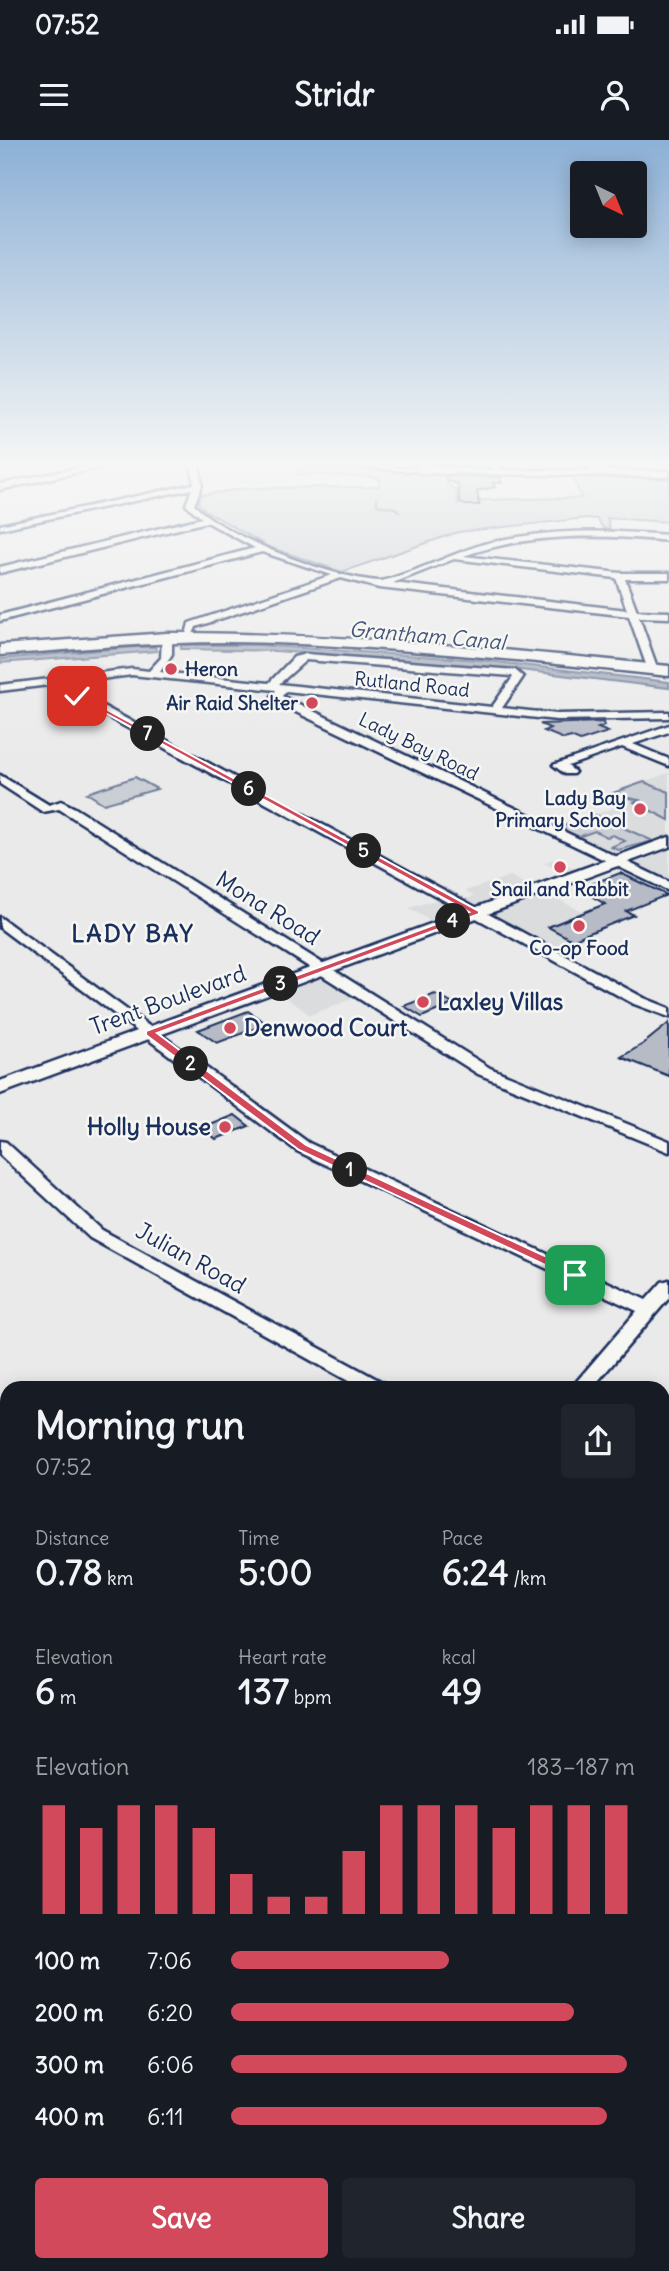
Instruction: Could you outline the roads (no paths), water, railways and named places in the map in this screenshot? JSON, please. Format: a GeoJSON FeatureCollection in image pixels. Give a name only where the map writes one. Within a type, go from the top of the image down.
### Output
{"type":"FeatureCollection","features":[{"type":"Feature","properties":{"kind":"highway"},"geometry":{"type":"LineString","coordinates":[[0,650],[188,637],[276,638],[381,644],[661,671]]}},
{"type":"Feature","properties":{"kind":"street"},"geometry":{"type":"LineString","coordinates":[[0,570],[27,563]]}},
{"type":"Feature","properties":{"kind":"street"},"geometry":{"type":"LineString","coordinates":[[0,618],[210,563]]}},
{"type":"Feature","properties":{"kind":"street"},"geometry":{"type":"LineString","coordinates":[[304,563],[378,585],[633,615],[669,615]]}},
{"type":"Feature","properties":{"kind":"street"},"geometry":{"type":"LineString","coordinates":[[378,585],[439,563]]}},
{"type":"Feature","properties":{"kind":"street"},"geometry":{"type":"LineString","coordinates":[[504,563],[620,576],[669,576]]}},
{"type":"Feature","properties":{"kind":"street"},"geometry":{"type":"LineString","coordinates":[[188,637],[190,628],[197,623],[341,575]]}},
{"type":"Feature","properties":{"kind":"street"},"geometry":{"type":"LineString","coordinates":[[620,576],[633,615],[661,671]]}},
{"type":"Feature","properties":{"kind":"street"},"geometry":{"type":"LineString","coordinates":[[151,674],[167,659],[170,651],[167,638]]}},
{"type":"Feature","properties":{"kind":"street"},"geometry":{"type":"LineString","coordinates":[[277,687],[298,659],[306,657],[515,673],[518,677],[495,711]]}},
{"type":"Feature","properties":{"kind":"street","name":"Rutland Road"},"geometry":{"type":"LineString","coordinates":[[0,688],[121,673],[151,674],[567,718],[669,715]]}},
{"type":"Feature","properties":{"kind":"street"},"geometry":{"type":"LineString","coordinates":[[51,682],[639,1001],[669,1013]]}},
{"type":"Feature","properties":{"kind":"street","name":"Lady Bay Road"},"geometry":{"type":"LineString","coordinates":[[277,687],[276,695],[281,701],[669,887]]}},
{"type":"Feature","properties":{"kind":"street"},"geometry":{"type":"LineString","coordinates":[[569,772],[559,765],[669,728]]}},
{"type":"Feature","properties":{"kind":"street"},"geometry":{"type":"LineString","coordinates":[[621,743],[669,763]]}},
{"type":"Feature","properties":{"kind":"street","name":"Mona Road"},"geometry":{"type":"LineString","coordinates":[[0,779],[47,809],[61,805],[484,1071],[669,1147]]}},
{"type":"Feature","properties":{"kind":"street","name":"Trent Boulevard"},"geometry":{"type":"LineString","coordinates":[[0,1088],[669,842]]}},
{"type":"Feature","properties":{"kind":"street"},"geometry":{"type":"LineString","coordinates":[[0,921],[303,1147],[647,1308]]}},
{"type":"Feature","properties":{"kind":"street","name":"Julian Road"},"geometry":{"type":"LineString","coordinates":[[0,1146],[96,1234],[364,1381]]}},
{"type":"Feature","properties":{"kind":"street"},"geometry":{"type":"LineString","coordinates":[[587,1381],[647,1308],[669,1286]]}},
{"type":"Feature","properties":{"kind":"water","name":"Grantham Canal"},"geometry":{"type":"Polygon","coordinates":[[[181,645],[256,645],[479,660],[669,682],[669,688],[512,669],[275,651],[181,649],[181,645]]]}},
{"type":"Feature","properties":{"kind":"water"},"geometry":{"type":"Polygon","coordinates":[[[155,647],[157,651],[0,663],[0,659],[155,647]]]}},
{"type":"Feature","properties":{"kind":"place","name":"Heron"},"geometry":{"type":"Point","coordinates":[171,669]}},
{"type":"Feature","properties":{"kind":"place","name":"Air Raid Shelter"},"geometry":{"type":"Point","coordinates":[312,703]}},
{"type":"Feature","properties":{"kind":"place","name":"Lady Bay Primary School"},"geometry":{"type":"Point","coordinates":[640,809]}},
{"type":"Feature","properties":{"kind":"place","name":"Snail and Rabbit"},"geometry":{"type":"Point","coordinates":[560,867]}},
{"type":"Feature","properties":{"kind":"place","name":"Co-op Food"},"geometry":{"type":"Point","coordinates":[579,926]}},
{"type":"Feature","properties":{"kind":"place","name":"Laxley Villas"},"geometry":{"type":"Point","coordinates":[423,1002]}},
{"type":"Feature","properties":{"kind":"place","name":"Denwood Court"},"geometry":{"type":"Point","coordinates":[230,1028]}},
{"type":"Feature","properties":{"kind":"place","name":"Holly House"},"geometry":{"type":"Point","coordinates":[225,1127]}},
{"type":"Feature","properties":{"kind":"district","name":"LADY BAY"},"geometry":{"type":"Point","coordinates":[133,934]}}]}
